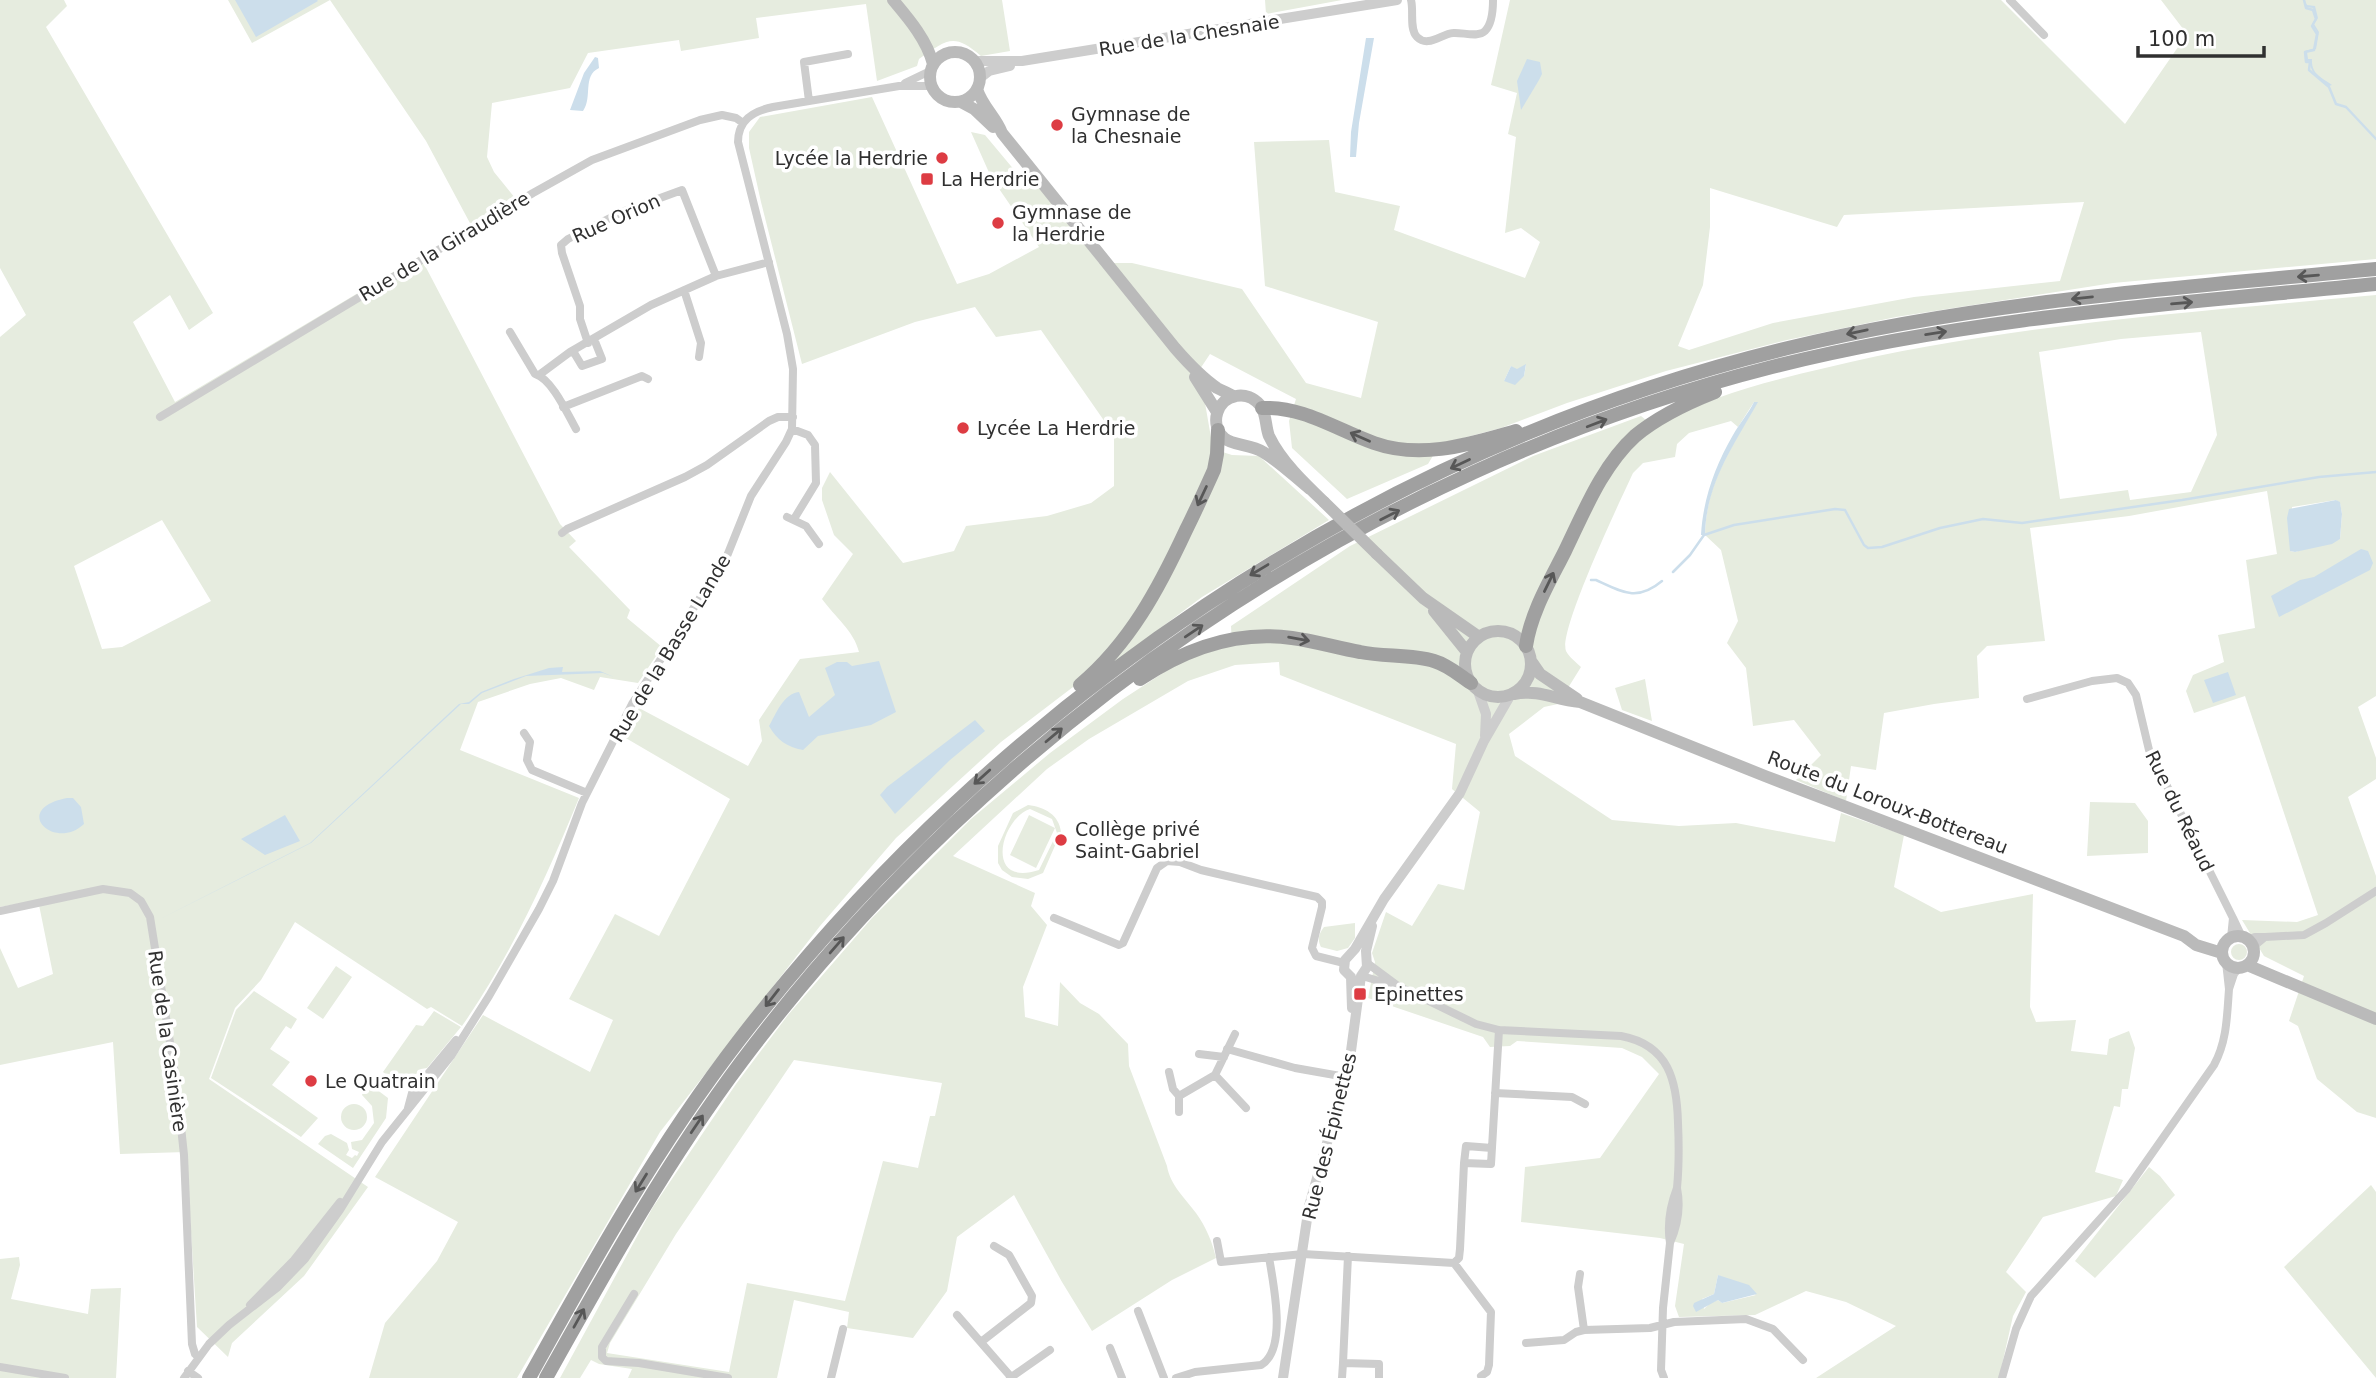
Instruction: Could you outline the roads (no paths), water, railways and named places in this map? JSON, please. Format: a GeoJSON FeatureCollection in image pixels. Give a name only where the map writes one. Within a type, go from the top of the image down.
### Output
{"type":"FeatureCollection","features":[{"type":"Feature","properties":{"kind":"highway"},"geometry":{"type":"LineString","coordinates":[[528,1378],[634,1194],[691,1107],[736,1044],[801,964],[884,872],[952,804],[1033,732],[1143,648],[1254,573],[1393,496],[1545,426],[1627,396],[1794,346],[1878,328],[2030,304],[2376,269]]}},
{"type":"Feature","properties":{"kind":"highway"},"geometry":{"type":"LineString","coordinates":[[546,1378],[619,1248],[673,1160],[722,1089],[790,1000],[866,912],[943,834],[1014,769],[1099,699],[1181,639],[1326,548],[1437,491],[1544,443],[1720,382],[1798,361],[1914,337],[2025,320],[2376,284]]}},
{"type":"Feature","properties":{"kind":"highway"},"geometry":{"type":"LineString","coordinates":[[1526,646],[1537,608],[1587,507],[1607,471],[1633,438],[1653,422],[1685,404],[1726,388],[1786,371],[1798,361]]}},
{"type":"Feature","properties":{"kind":"highway"},"geometry":{"type":"LineString","coordinates":[[1262,408],[1277,407],[1313,416],[1376,444],[1409,451],[1445,450],[1531,426],[1545,426]]}},
{"type":"Feature","properties":{"kind":"highway"},"geometry":{"type":"LineString","coordinates":[[1033,732],[1039,719],[1111,656],[1150,603],[1214,470],[1218,430]]}},
{"type":"Feature","properties":{"kind":"highway"},"geometry":{"type":"LineString","coordinates":[[1099,699],[1112,698],[1154,670],[1194,650],[1226,640],[1257,636],[1291,638],[1359,652],[1436,661],[1474,687]]}},
{"type":"Feature","properties":{"kind":"main road"},"geometry":{"type":"LineString","coordinates":[[893,0],[912,23],[928,50],[932,88],[947,101],[961,102],[974,108],[996,131],[1002,133]]}},
{"type":"Feature","properties":{"kind":"main road"},"geometry":{"type":"LineString","coordinates":[[912,23],[936,44],[950,52],[963,53],[974,61],[981,102],[1002,133],[1192,367],[1197,368],[1217,388],[1233,396],[1247,396],[1258,403],[1278,451],[1310,489]]}},
{"type":"Feature","properties":{"kind":"main road"},"geometry":{"type":"LineString","coordinates":[[932,68],[943,55],[950,52]]}},
{"type":"Feature","properties":{"kind":"main road"},"geometry":{"type":"LineString","coordinates":[[961,102],[973,94],[978,84]]}},
{"type":"Feature","properties":{"kind":"main road"},"geometry":{"type":"LineString","coordinates":[[1192,367],[1192,373],[1204,387],[1217,412]]}},
{"type":"Feature","properties":{"kind":"main road"},"geometry":{"type":"LineString","coordinates":[[1233,396],[1221,405],[1217,412],[1218,430],[1230,442],[1246,444],[1265,453],[1310,489],[1423,598],[1467,652]]}},
{"type":"Feature","properties":{"kind":"main road"},"geometry":{"type":"LineString","coordinates":[[1246,444],[1259,437],[1265,424]]}},
{"type":"Feature","properties":{"kind":"main road"},"geometry":{"type":"LineString","coordinates":[[1423,598],[1479,637]]}},
{"type":"Feature","properties":{"kind":"main road"},"geometry":{"type":"LineString","coordinates":[[1491,632],[1506,632],[1514,635],[1526,646],[1531,661],[1528,679],[1512,695],[1496,698],[1474,687],[1465,667],[1467,652],[1479,637],[1491,632]]}},
{"type":"Feature","properties":{"kind":"main road","name":"Route du Loroux-Bottereau"},"geometry":{"type":"LineString","coordinates":[[1531,661],[1540,674],[1580,702],[1765,776],[2184,936],[2196,945],[2239,951],[2296,984],[2376,1019]]}},
{"type":"Feature","properties":{"kind":"main road","name":"Route du Loroux-Bottereau"},"geometry":{"type":"LineString","coordinates":[[1512,695],[1539,692],[1580,702]]}},
{"type":"Feature","properties":{"kind":"street","name":"Rue de la Chesnaie"},"geometry":{"type":"LineString","coordinates":[[1022,61],[1397,0]]}},
{"type":"Feature","properties":{"kind":"street"},"geometry":{"type":"LineString","coordinates":[[1411,0],[1414,10],[1414,34],[1427,41],[1450,33],[1480,34],[1487,30],[1493,0]]}},
{"type":"Feature","properties":{"kind":"street"},"geometry":{"type":"LineString","coordinates":[[2010,0],[2044,35]]}},
{"type":"Feature","properties":{"kind":"street"},"geometry":{"type":"LineString","coordinates":[[809,101],[804,62],[848,54]]}},
{"type":"Feature","properties":{"kind":"street"},"geometry":{"type":"LineString","coordinates":[[974,61],[1022,61]]}},
{"type":"Feature","properties":{"kind":"street"},"geometry":{"type":"LineString","coordinates":[[978,84],[989,71],[1022,61]]}},
{"type":"Feature","properties":{"kind":"street"},"geometry":{"type":"LineString","coordinates":[[899,86],[932,68]]}},
{"type":"Feature","properties":{"kind":"street"},"geometry":{"type":"LineString","coordinates":[[743,123],[753,112],[759,110],[899,86],[932,88]]}},
{"type":"Feature","properties":{"kind":"street","name":"Rue de la Giraudière"},"geometry":{"type":"LineString","coordinates":[[160,417],[592,159],[700,120],[722,115],[736,118],[743,123]]}},
{"type":"Feature","properties":{"kind":"street","name":"Rue de la Basse Lande"},"geometry":{"type":"LineString","coordinates":[[186,1375],[209,1345],[241,1315],[278,1287],[305,1259],[340,1210],[382,1142],[408,1108],[412,1093],[422,1078],[466,1030],[489,996],[553,881],[587,793],[632,704],[727,556],[751,496],[792,429],[793,369],[738,142],[743,123]]}},
{"type":"Feature","properties":{"kind":"street","name":"Rue Orion"},"geometry":{"type":"LineString","coordinates":[[591,341],[580,319],[580,306],[562,253],[561,244],[568,239],[622,212],[682,190],[716,276]]}},
{"type":"Feature","properties":{"kind":"street"},"geometry":{"type":"LineString","coordinates":[[540,375],[573,351],[651,305],[716,276],[769,262]]}},
{"type":"Feature","properties":{"kind":"street"},"geometry":{"type":"LineString","coordinates":[[684,290],[701,344],[699,357]]}},
{"type":"Feature","properties":{"kind":"street"},"geometry":{"type":"LineString","coordinates":[[510,332],[535,374],[549,384],[576,429]]}},
{"type":"Feature","properties":{"kind":"street"},"geometry":{"type":"LineString","coordinates":[[573,351],[582,366],[602,359],[591,341]]}},
{"type":"Feature","properties":{"kind":"street"},"geometry":{"type":"LineString","coordinates":[[563,407],[642,376],[648,379]]}},
{"type":"Feature","properties":{"kind":"street"},"geometry":{"type":"LineString","coordinates":[[562,533],[685,477],[707,465],[769,421],[778,417],[793,417]]}},
{"type":"Feature","properties":{"kind":"street"},"geometry":{"type":"LineString","coordinates":[[792,429],[808,435],[815,445],[816,483],[790,518],[806,526],[819,544]]}},
{"type":"Feature","properties":{"kind":"street","name":"Rue du Réaud"},"geometry":{"type":"LineString","coordinates":[[2028,699],[2092,681],[2117,678],[2129,683],[2136,695],[2149,750],[2232,918],[2239,951]]}},
{"type":"Feature","properties":{"kind":"street"},"geometry":{"type":"LineString","coordinates":[[1474,687],[1486,714],[1484,741]]}},
{"type":"Feature","properties":{"kind":"street"},"geometry":{"type":"LineString","coordinates":[[1398,986],[1346,972],[1347,959],[1388,893],[1460,793],[1484,741],[1512,695]]}},
{"type":"Feature","properties":{"kind":"street"},"geometry":{"type":"LineString","coordinates":[[524,733],[530,742],[527,760],[532,770],[587,793]]}},
{"type":"Feature","properties":{"kind":"street"},"geometry":{"type":"LineString","coordinates":[[1054,918],[1119,945],[1123,943],[1157,869],[1167,861],[1180,862],[1201,870],[1317,897],[1322,902],[1322,907],[1313,953],[1316,956],[1347,959],[1359,954],[1398,986],[1467,1021],[1499,1030],[1621,1037],[1641,1042],[1655,1051],[1668,1068],[1676,1090],[1679,1160],[1678,1217],[1670,1243],[1662,1326],[1661,1375]]}},
{"type":"Feature","properties":{"kind":"street","name":"Rue de la Casinière"},"geometry":{"type":"LineString","coordinates":[[0,911],[103,890],[130,893],[141,901],[150,917],[177,1091],[184,1155],[192,1348],[198,1357]]}},
{"type":"Feature","properties":{"kind":"street"},"geometry":{"type":"LineString","coordinates":[[2002,1378],[2016,1329],[2031,1296],[2127,1189],[2214,1065],[2226,1030],[2229,989],[2239,951],[2265,937],[2304,935],[2376,891]]}},
{"type":"Feature","properties":{"kind":"street"},"geometry":{"type":"LineString","coordinates":[[1358,976],[1367,970],[1372,920]]}},
{"type":"Feature","properties":{"kind":"street"},"geometry":{"type":"LineString","coordinates":[[2229,989],[2239,951]]}},
{"type":"Feature","properties":{"kind":"street","name":"Rue des Épinettes"},"geometry":{"type":"LineString","coordinates":[[1283,1378],[1315,1180],[1352,1054],[1358,976]]}},
{"type":"Feature","properties":{"kind":"street"},"geometry":{"type":"LineString","coordinates":[[1464,1163],[1491,1164],[1499,1030]]}},
{"type":"Feature","properties":{"kind":"street"},"geometry":{"type":"LineString","coordinates":[[1179,1096],[1215,1076],[1235,1034]]}},
{"type":"Feature","properties":{"kind":"street"},"geometry":{"type":"LineString","coordinates":[[1199,1054],[1226,1053],[1346,1077]]}},
{"type":"Feature","properties":{"kind":"street"},"geometry":{"type":"LineString","coordinates":[[1169,1072],[1179,1096],[1179,1112]]}},
{"type":"Feature","properties":{"kind":"street"},"geometry":{"type":"LineString","coordinates":[[1215,1076],[1246,1108]]}},
{"type":"Feature","properties":{"kind":"street"},"geometry":{"type":"LineString","coordinates":[[1495,1093],[1572,1097],[1585,1104]]}},
{"type":"Feature","properties":{"kind":"street"},"geometry":{"type":"LineString","coordinates":[[1217,1241],[1222,1262],[1303,1254],[1454,1263],[1459,1258],[1460,1249],[1466,1146],[1492,1147]]}},
{"type":"Feature","properties":{"kind":"street"},"geometry":{"type":"LineString","coordinates":[[981,1342],[1031,1303],[1032,1296],[1009,1255],[994,1246]]}},
{"type":"Feature","properties":{"kind":"street"},"geometry":{"type":"LineString","coordinates":[[1342,1378],[1348,1256]]}},
{"type":"Feature","properties":{"kind":"street"},"geometry":{"type":"LineString","coordinates":[[1176,1378],[1261,1365],[1268,1361],[1275,1342],[1278,1313],[1269,1257]]}},
{"type":"Feature","properties":{"kind":"street"},"geometry":{"type":"LineString","coordinates":[[1454,1263],[1491,1312],[1489,1365],[1487,1372],[1481,1376]]}},
{"type":"Feature","properties":{"kind":"street"},"geometry":{"type":"LineString","coordinates":[[1580,1274],[1578,1287],[1584,1331]]}},
{"type":"Feature","properties":{"kind":"street"},"geometry":{"type":"LineString","coordinates":[[634,1294],[602,1347],[602,1357],[606,1361],[639,1363],[728,1378]]}},
{"type":"Feature","properties":{"kind":"street"},"geometry":{"type":"LineString","coordinates":[[1138,1311],[1164,1378]]}},
{"type":"Feature","properties":{"kind":"street"},"geometry":{"type":"LineString","coordinates":[[957,1315],[1010,1378],[1050,1350]]}},
{"type":"Feature","properties":{"kind":"street"},"geometry":{"type":"LineString","coordinates":[[1525,1343],[1564,1340],[1576,1332],[1584,1331],[1738,1318],[1754,1320],[1773,1329],[1803,1360]]}},
{"type":"Feature","properties":{"kind":"street"},"geometry":{"type":"LineString","coordinates":[[831,1378],[843,1329]]}},
{"type":"Feature","properties":{"kind":"street"},"geometry":{"type":"LineString","coordinates":[[193,1330],[198,1338],[209,1345]]}},
{"type":"Feature","properties":{"kind":"street"},"geometry":{"type":"LineString","coordinates":[[1110,1348],[1122,1378]]}},
{"type":"Feature","properties":{"kind":"street"},"geometry":{"type":"LineString","coordinates":[[1343,1363],[1379,1364],[1379,1378]]}},
{"type":"Feature","properties":{"kind":"street"},"geometry":{"type":"LineString","coordinates":[[0,1367],[65,1378]]}},
{"type":"Feature","properties":{"kind":"street"},"geometry":{"type":"LineString","coordinates":[[186,1375],[198,1378]]}},
{"type":"Feature","properties":{"kind":"water"},"geometry":{"type":"Polygon","coordinates":[[[235,0],[317,0],[318,1],[256,37],[235,0]]]}},
{"type":"Feature","properties":{"kind":"water"},"geometry":{"type":"Polygon","coordinates":[[[2304,0],[2307,5],[2315,6],[2318,18],[2314,24],[2319,32],[2316,49],[2307,52],[2308,59],[2312,59],[2313,68],[2318,75],[2332,85],[2329,86],[2314,73],[2310,61],[2306,61],[2305,51],[2315,48],[2317,32],[2312,24],[2316,17],[2313,8],[2306,7],[2304,0]]]}},
{"type":"Feature","properties":{"kind":"water"},"geometry":{"type":"Polygon","coordinates":[[[1366,38],[1374,38],[1359,123],[1356,157],[1350,157],[1351,132],[1366,38]]]}},
{"type":"Feature","properties":{"kind":"water"},"geometry":{"type":"Polygon","coordinates":[[[595,57],[598,58],[599,68],[589,81],[586,105],[583,111],[570,110],[584,73],[595,57]]]}},
{"type":"Feature","properties":{"kind":"water"},"geometry":{"type":"Polygon","coordinates":[[[1527,59],[1540,62],[1542,74],[1521,110],[1517,81],[1527,59]]]}},
{"type":"Feature","properties":{"kind":"water"},"geometry":{"type":"Polygon","coordinates":[[[1526,364],[1524,376],[1515,385],[1504,381],[1511,366],[1517,369],[1526,364]]]}},
{"type":"Feature","properties":{"kind":"water"},"geometry":{"type":"Polygon","coordinates":[[[1754,402],[1758,402],[1716,481],[1710,498],[1705,535],[1701,535],[1704,509],[1715,471],[1754,402]]]}},
{"type":"Feature","properties":{"kind":"water"},"geometry":{"type":"Polygon","coordinates":[[[2336,500],[2340,502],[2342,514],[2340,539],[2332,544],[2290,551],[2287,518],[2289,509],[2336,500]]]}},
{"type":"Feature","properties":{"kind":"water"},"geometry":{"type":"Polygon","coordinates":[[[2361,549],[2368,551],[2373,563],[2370,570],[2279,617],[2271,596],[2300,580],[2314,577],[2361,549]]]}},
{"type":"Feature","properties":{"kind":"water"},"geometry":{"type":"Polygon","coordinates":[[[879,661],[896,712],[871,725],[818,736],[803,750],[783,742],[769,726],[781,705],[793,694],[799,692],[809,717],[835,695],[825,668],[837,662],[847,662],[852,666],[879,661]]]}},
{"type":"Feature","properties":{"kind":"water"},"geometry":{"type":"Polygon","coordinates":[[[563,667],[562,672],[600,671],[614,677],[603,673],[526,676],[482,693],[469,704],[461,704],[311,843],[158,920],[310,843],[459,704],[469,702],[481,692],[514,679],[549,668],[563,667]]]}},
{"type":"Feature","properties":{"kind":"water"},"geometry":{"type":"Polygon","coordinates":[[[2228,672],[2236,695],[2213,703],[2204,680],[2228,672]]]}},
{"type":"Feature","properties":{"kind":"water"},"geometry":{"type":"Polygon","coordinates":[[[975,720],[985,731],[950,760],[895,814],[880,795],[975,720]]]}},
{"type":"Feature","properties":{"kind":"water"},"geometry":{"type":"Polygon","coordinates":[[[73,798],[81,807],[84,824],[72,831],[50,831],[43,826],[39,818],[41,811],[50,803],[73,798]]]}},
{"type":"Feature","properties":{"kind":"water"},"geometry":{"type":"Polygon","coordinates":[[[285,815],[300,841],[265,855],[241,839],[285,815]]]}},
{"type":"Feature","properties":{"kind":"water"},"geometry":{"type":"Polygon","coordinates":[[[1718,1275],[1749,1285],[1757,1294],[1722,1303],[1718,1300],[1696,1312],[1694,1303],[1714,1294],[1718,1275]]]}},
{"type":"Feature","properties":{"kind":"waterway"},"geometry":{"type":"LineString","coordinates":[[2304,0],[2306,8],[2313,10],[2316,19],[2312,26],[2317,34],[2314,50],[2305,52],[2306,62],[2310,62],[2309,70],[2329,87],[2336,104],[2346,107],[2376,139]]}},
{"type":"Feature","properties":{"kind":"waterway"},"geometry":{"type":"LineString","coordinates":[[1673,572],[1690,555],[1704,535],[1734,525],[1835,509],[1845,510],[1868,548],[1882,547],[1940,528],[1983,519],[2022,523],[2319,477],[2376,472]]}},
{"type":"Feature","properties":{"kind":"waterway"},"geometry":{"type":"LineString","coordinates":[[1591,580],[1629,593],[1645,591],[1662,581]]}},
{"type":"Feature","properties":{"kind":"place","name":"Gymnase de la Chesnaie"},"geometry":{"type":"Point","coordinates":[1057,125]}},
{"type":"Feature","properties":{"kind":"place","name":"Lycée la Herdrie"},"geometry":{"type":"Point","coordinates":[942,158]}},
{"type":"Feature","properties":{"kind":"place","name":"La Herdrie"},"geometry":{"type":"Point","coordinates":[927,179]}},
{"type":"Feature","properties":{"kind":"place","name":"Gymnase de la Herdrie"},"geometry":{"type":"Point","coordinates":[998,223]}},
{"type":"Feature","properties":{"kind":"place","name":"Lycée La Herdrie"},"geometry":{"type":"Point","coordinates":[963,428]}},
{"type":"Feature","properties":{"kind":"place","name":"Collège privé Saint-Gabriel"},"geometry":{"type":"Point","coordinates":[1061,840]}},
{"type":"Feature","properties":{"kind":"place","name":"Epinettes"},"geometry":{"type":"Point","coordinates":[1360,994]}},
{"type":"Feature","properties":{"kind":"place","name":"Le Quatrain"},"geometry":{"type":"Point","coordinates":[311,1081]}}]}
